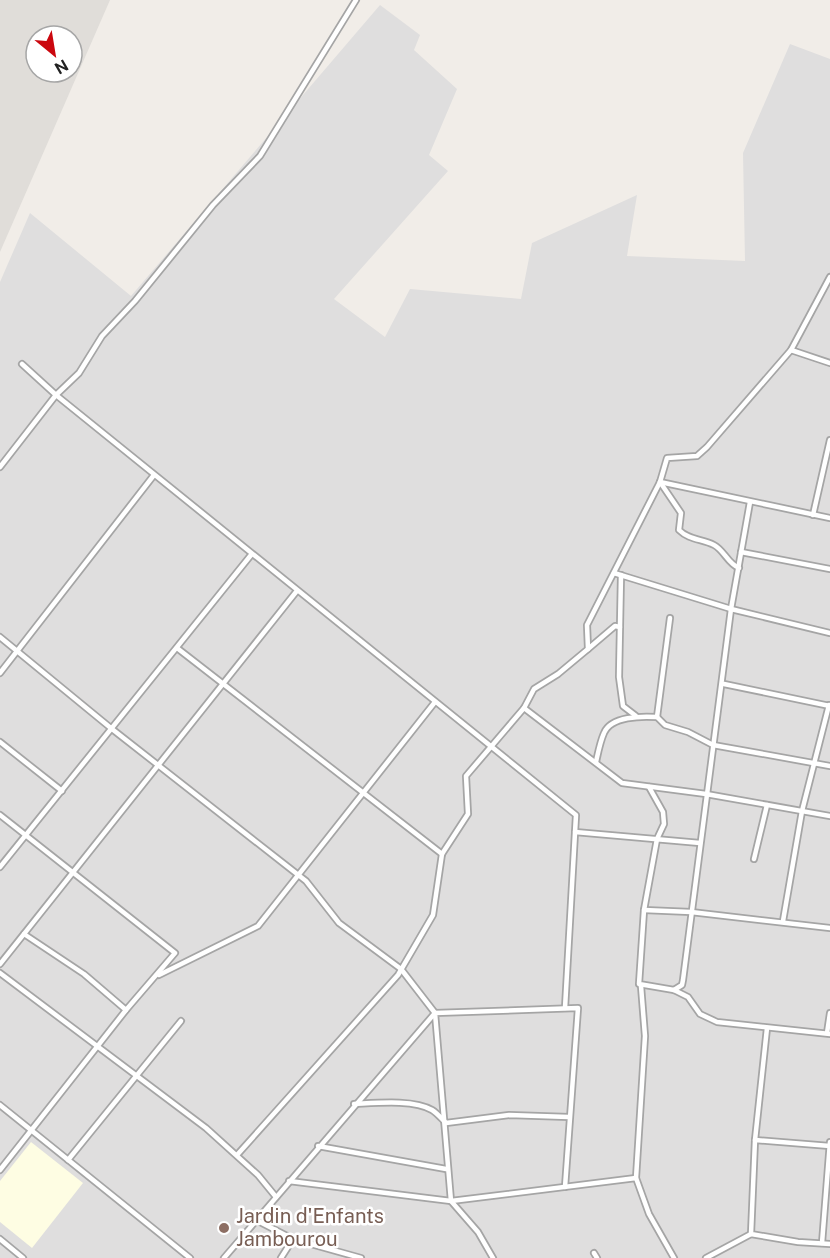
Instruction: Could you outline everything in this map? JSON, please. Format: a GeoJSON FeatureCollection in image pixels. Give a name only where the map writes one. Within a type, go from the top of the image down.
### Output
{"type":"FeatureCollection","features":[{"type":"Feature","properties":{"kind":"street"},"geometry":{"type":"LineString","coordinates":[[0,467],[56,395],[73,380],[102,336],[135,301],[213,205],[260,156],[356,0]]}},
{"type":"Feature","properties":{"kind":"street"},"geometry":{"type":"LineString","coordinates":[[588,649],[587,625],[660,482],[667,458],[697,456],[707,447],[790,350],[830,277]]}},
{"type":"Feature","properties":{"kind":"street"},"geometry":{"type":"LineString","coordinates":[[790,350],[830,363]]}},
{"type":"Feature","properties":{"kind":"street"},"geometry":{"type":"LineString","coordinates":[[22,364],[56,395],[251,555],[576,815],[566,1008]]}},
{"type":"Feature","properties":{"kind":"street"},"geometry":{"type":"LineString","coordinates":[[813,515],[830,440]]}},
{"type":"Feature","properties":{"kind":"street"},"geometry":{"type":"LineString","coordinates":[[0,673],[154,475]]}},
{"type":"Feature","properties":{"kind":"street"},"geometry":{"type":"LineString","coordinates":[[660,482],[830,518]]}},
{"type":"Feature","properties":{"kind":"street"},"geometry":{"type":"LineString","coordinates":[[660,482],[681,513],[679,530],[684,535],[717,546],[733,566],[739,568]]}},
{"type":"Feature","properties":{"kind":"street"},"geometry":{"type":"LineString","coordinates":[[674,990],[682,985],[683,980],[706,794],[724,684],[731,609],[750,502]]}},
{"type":"Feature","properties":{"kind":"street"},"geometry":{"type":"LineString","coordinates":[[741,552],[830,569]]}},
{"type":"Feature","properties":{"kind":"street"},"geometry":{"type":"LineString","coordinates":[[0,867],[251,555]]}},
{"type":"Feature","properties":{"kind":"street"},"geometry":{"type":"LineString","coordinates":[[614,573],[731,609],[830,633]]}},
{"type":"Feature","properties":{"kind":"street"},"geometry":{"type":"LineString","coordinates":[[621,575],[619,677],[623,706],[636,716]]}},
{"type":"Feature","properties":{"kind":"street"},"geometry":{"type":"LineString","coordinates":[[0,964],[297,592]]}},
{"type":"Feature","properties":{"kind":"street"},"geometry":{"type":"LineString","coordinates":[[657,717],[670,618]]}},
{"type":"Feature","properties":{"kind":"street"},"geometry":{"type":"LineString","coordinates":[[237,1155],[401,969],[433,915],[442,854],[468,814],[466,776],[524,708],[534,689],[558,674],[615,626],[621,627]]}},
{"type":"Feature","properties":{"kind":"street"},"geometry":{"type":"LineString","coordinates":[[0,637],[112,729],[298,875],[339,923],[401,969],[435,1013],[446,1123],[446,1169],[451,1201],[478,1232],[493,1258]]}},
{"type":"Feature","properties":{"kind":"street"},"geometry":{"type":"LineString","coordinates":[[177,648],[442,854]]}},
{"type":"Feature","properties":{"kind":"street"},"geometry":{"type":"LineString","coordinates":[[724,684],[829,705],[802,811],[783,921]]}},
{"type":"Feature","properties":{"kind":"street"},"geometry":{"type":"LineString","coordinates":[[157,976],[258,926],[435,702]]}},
{"type":"Feature","properties":{"kind":"street"},"geometry":{"type":"LineString","coordinates":[[524,708],[622,783],[706,794],[830,816]]}},
{"type":"Feature","properties":{"kind":"street"},"geometry":{"type":"LineString","coordinates":[[596,762],[604,731],[611,725],[636,716],[657,717],[665,725],[688,732],[713,745],[830,766]]}},
{"type":"Feature","properties":{"kind":"street"},"geometry":{"type":"LineString","coordinates":[[0,742],[62,791]]}},
{"type":"Feature","properties":{"kind":"street"},"geometry":{"type":"LineString","coordinates":[[649,787],[663,812],[664,824],[657,839],[644,910],[638,979],[641,986],[645,1047],[636,1178],[649,1214],[674,1258]]}},
{"type":"Feature","properties":{"kind":"street"},"geometry":{"type":"LineString","coordinates":[[754,859],[767,805]]}},
{"type":"Feature","properties":{"kind":"street"},"geometry":{"type":"LineString","coordinates":[[0,815],[175,953],[126,1010],[0,1170]]}},
{"type":"Feature","properties":{"kind":"street"},"geometry":{"type":"LineString","coordinates":[[575,832],[700,843]]}},
{"type":"Feature","properties":{"kind":"street"},"geometry":{"type":"LineString","coordinates":[[644,910],[690,912],[830,928]]}},
{"type":"Feature","properties":{"kind":"street"},"geometry":{"type":"LineString","coordinates":[[24,934],[84,974],[126,1010]]}},
{"type":"Feature","properties":{"kind":"street"},"geometry":{"type":"LineString","coordinates":[[0,973],[206,1128],[258,1175],[276,1197]]}},
{"type":"Feature","properties":{"kind":"street"},"geometry":{"type":"LineString","coordinates":[[641,986],[674,990],[692,1000],[698,1012],[717,1022],[828,1034],[830,1013]]}},
{"type":"Feature","properties":{"kind":"street"},"geometry":{"type":"LineString","coordinates":[[224,1258],[354,1104],[435,1013],[578,1008],[566,1187]]}},
{"type":"Feature","properties":{"kind":"street"},"geometry":{"type":"LineString","coordinates":[[68,1161],[181,1021]]}},
{"type":"Feature","properties":{"kind":"street"},"geometry":{"type":"LineString","coordinates":[[751,1234],[755,1140],[767,1029]]}},
{"type":"Feature","properties":{"kind":"street"},"geometry":{"type":"LineString","coordinates":[[354,1104],[384,1102],[419,1106],[431,1110],[446,1123],[509,1115],[569,1117]]}},
{"type":"Feature","properties":{"kind":"street"},"geometry":{"type":"LineString","coordinates":[[0,1105],[190,1258]]}},
{"type":"Feature","properties":{"kind":"street"},"geometry":{"type":"LineString","coordinates":[[755,1140],[830,1145],[822,1243]]}},
{"type":"Feature","properties":{"kind":"street"},"geometry":{"type":"LineString","coordinates":[[318,1146],[446,1169]]}},
{"type":"Feature","properties":{"kind":"street"},"geometry":{"type":"LineString","coordinates":[[289,1181],[451,1201],[636,1178]]}},
{"type":"Feature","properties":{"kind":"street"},"geometry":{"type":"LineString","coordinates":[[256,1221],[293,1239],[361,1258]]}},
{"type":"Feature","properties":{"kind":"street"},"geometry":{"type":"LineString","coordinates":[[706,1258],[751,1234],[798,1242],[830,1244]]}},
{"type":"Feature","properties":{"kind":"street"},"geometry":{"type":"LineString","coordinates":[[0,1239],[23,1258]]}},
{"type":"Feature","properties":{"kind":"street"},"geometry":{"type":"LineString","coordinates":[[281,1258],[293,1239]]}},
{"type":"Feature","properties":{"kind":"shaded area"},"geometry":{"type":"Polygon","coordinates":[[[0,0],[110,0],[84,60],[84,24],[24,24],[24,84],[73,84],[0,252],[0,0]]]}},
{"type":"Feature","properties":{"kind":"shaded area"},"geometry":{"type":"Polygon","coordinates":[[[380,5],[420,35],[414,50],[457,89],[429,155],[448,171],[334,299],[385,337],[410,289],[521,299],[532,243],[637,195],[627,256],[745,261],[743,153],[790,44],[830,59],[830,1258],[0,1258],[0,282],[30,213],[131,296],[380,5]]]}},
{"type":"Feature","properties":{"kind":"shaded area"},"geometry":{"type":"Polygon","coordinates":[[[31,1142],[83,1183],[32,1248],[0,1222],[0,1181],[31,1142]]]}},
{"type":"Feature","properties":{"kind":"place","name":"Jardin d'Enfants Jambourou"},"geometry":{"type":"Point","coordinates":[224,1228]}}]}
